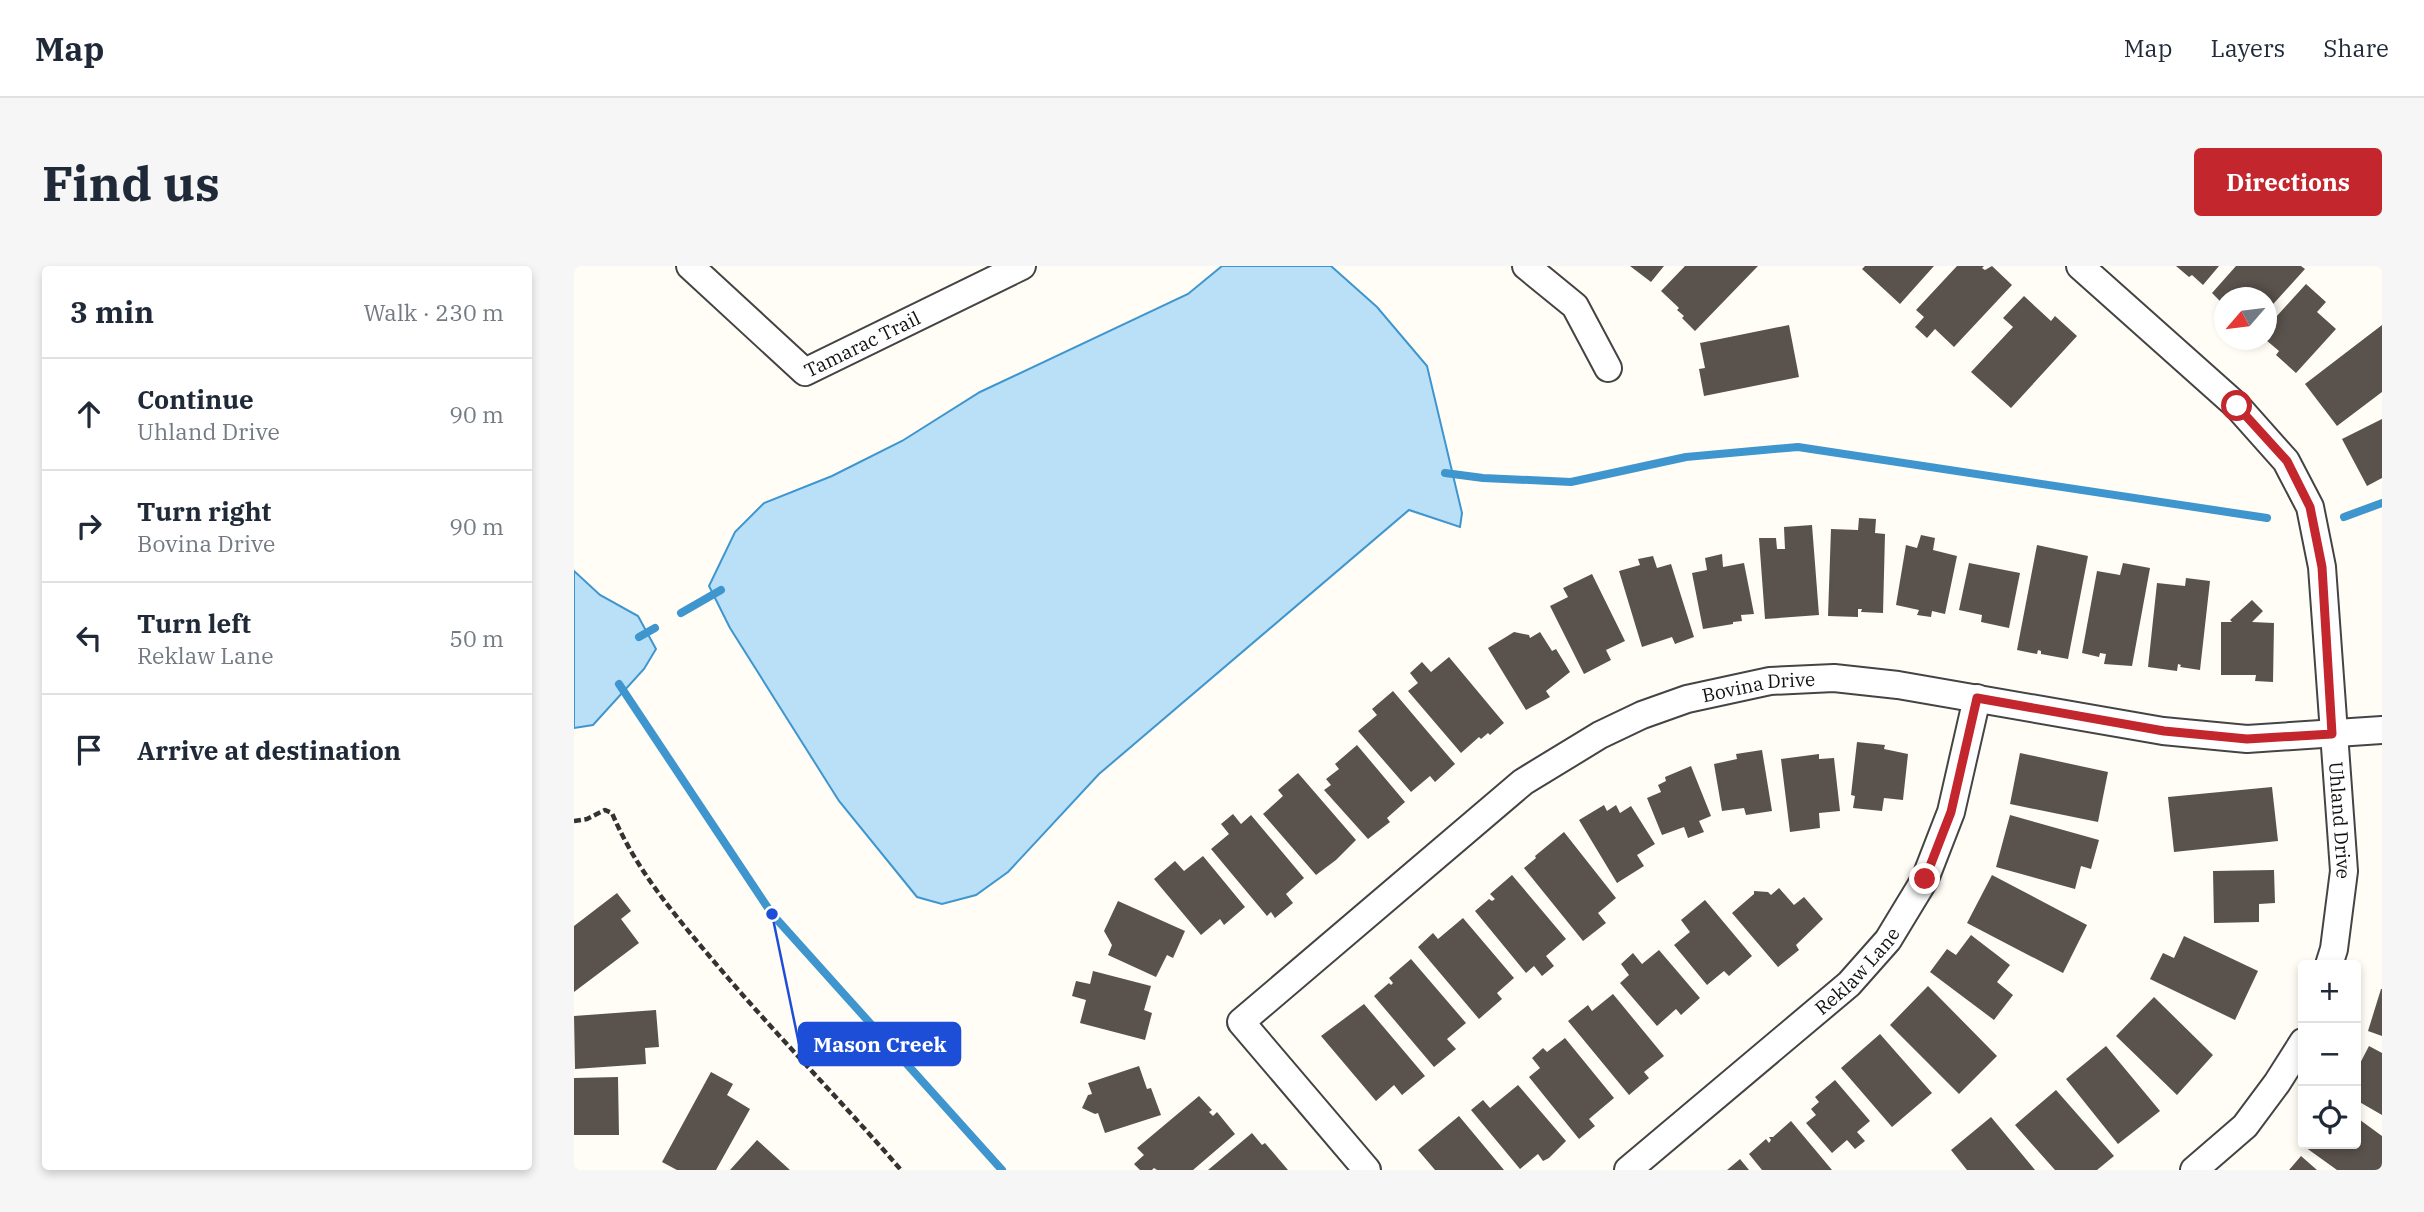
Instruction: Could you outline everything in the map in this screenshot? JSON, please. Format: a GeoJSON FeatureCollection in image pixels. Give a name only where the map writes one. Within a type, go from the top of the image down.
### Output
{"type":"FeatureCollection","features":[{"type":"Feature","properties":{"kind":"street","name":"Tamarac Trail"},"geometry":{"type":"LineString","coordinates":[[690,266],[805,372],[1023,266]]}},
{"type":"Feature","properties":{"kind":"street"},"geometry":{"type":"LineString","coordinates":[[1526,266],[1575,306],[1608,368]]}},
{"type":"Feature","properties":{"kind":"street","name":"Uhland Drive"},"geometry":{"type":"LineString","coordinates":[[2080,266],[2237,406],[2287,461],[2310,507],[2322,567],[2344,871],[2331,960]]}},
{"type":"Feature","properties":{"kind":"street","name":"Bovina Drive"},"geometry":{"type":"LineString","coordinates":[[1367,1170],[1241,1022],[1523,782],[1600,735],[1642,715],[1687,699],[1770,681],[1834,678],[1898,685],[2164,731],[2247,739],[2382,730]]}},
{"type":"Feature","properties":{"kind":"street","name":"Reklaw Lane"},"geometry":{"type":"LineString","coordinates":[[1628,1170],[1849,984],[1888,940],[1925,879],[1951,812],[1977,698]]}},
{"type":"Feature","properties":{"kind":"street"},"geometry":{"type":"LineString","coordinates":[[2194,1170],[2245,1126],[2298,1050]]}},
{"type":"Feature","properties":{"kind":"path"},"geometry":{"type":"LineString","coordinates":[[574,821],[587,819],[605,810],[612,813],[635,859],[689,932],[797,1057],[901,1170]]}},
{"type":"Feature","properties":{"kind":"water"},"geometry":{"type":"Polygon","coordinates":[[[1222,266],[1331,266],[1377,307],[1427,366],[1462,513],[1460,527],[1409,510],[1099,774],[1008,872],[976,895],[942,904],[917,897],[839,801],[730,628],[709,586],[735,532],[764,503],[832,476],[902,441],[980,392],[1188,294],[1222,266]]]}},
{"type":"Feature","properties":{"kind":"water"},"geometry":{"type":"Polygon","coordinates":[[[574,571],[600,595],[638,616],[656,649],[644,669],[593,725],[574,728],[574,571]]]}},
{"type":"Feature","properties":{"kind":"building"},"geometry":{"type":"Polygon","coordinates":[[[1630,266],[1664,266],[1651,282],[1630,266]]]}},
{"type":"Feature","properties":{"kind":"building"},"geometry":{"type":"Polygon","coordinates":[[[1685,266],[1758,266],[1695,331],[1682,318],[1684,316],[1677,310],[1679,308],[1661,291],[1685,266]]]}},
{"type":"Feature","properties":{"kind":"building"},"geometry":{"type":"Polygon","coordinates":[[[1865,266],[1934,266],[1900,304],[1862,269],[1865,266]]]}},
{"type":"Feature","properties":{"kind":"building"},"geometry":{"type":"Polygon","coordinates":[[[1957,266],[1984,266],[1982,268],[1985,270],[1992,266],[2012,285],[1954,347],[1935,329],[1927,338],[1915,327],[1924,317],[1916,310],[1957,266]]]}},
{"type":"Feature","properties":{"kind":"building"},"geometry":{"type":"Polygon","coordinates":[[[2176,266],[2219,266],[2203,285],[2176,266]]]}},
{"type":"Feature","properties":{"kind":"building"},"geometry":{"type":"Polygon","coordinates":[[[2236,266],[2301,266],[2305,269],[2277,300],[2277,287],[2217,287],[2236,266]]]}},
{"type":"Feature","properties":{"kind":"building"},"geometry":{"type":"Polygon","coordinates":[[[2306,284],[2326,302],[2317,312],[2336,329],[2296,373],[2276,355],[2279,351],[2277,316],[2306,284]]]}},
{"type":"Feature","properties":{"kind":"building"},"geometry":{"type":"Polygon","coordinates":[[[2024,296],[2051,321],[2055,316],[2077,336],[2011,408],[1971,372],[2013,327],[2003,318],[2024,296]]]}},
{"type":"Feature","properties":{"kind":"building"},"geometry":{"type":"Polygon","coordinates":[[[1789,325],[1799,377],[1704,396],[1699,369],[1705,368],[1700,343],[1789,325]]]}},
{"type":"Feature","properties":{"kind":"building"},"geometry":{"type":"Polygon","coordinates":[[[2382,325],[2382,392],[2337,426],[2305,384],[2382,325]]]}},
{"type":"Feature","properties":{"kind":"building"},"geometry":{"type":"Polygon","coordinates":[[[2382,419],[2382,478],[2367,486],[2342,439],[2382,419]]]}},
{"type":"Feature","properties":{"kind":"building"},"geometry":{"type":"Polygon","coordinates":[[[1859,518],[1876,519],[1875,533],[1885,534],[1883,613],[1861,612],[1862,609],[1858,609],[1858,617],[1828,616],[1831,529],[1858,530],[1859,518]]]}},
{"type":"Feature","properties":{"kind":"building"},"geometry":{"type":"Polygon","coordinates":[[[1812,525],[1819,615],[1765,619],[1759,538],[1776,538],[1777,549],[1785,549],[1784,527],[1812,525]]]}},
{"type":"Feature","properties":{"kind":"building"},"geometry":{"type":"Polygon","coordinates":[[[1921,535],[1935,538],[1933,550],[1957,556],[1945,614],[1932,611],[1931,617],[1917,615],[1919,610],[1896,605],[1906,545],[1917,548],[1921,535]]]}},
{"type":"Feature","properties":{"kind":"building"},"geometry":{"type":"Polygon","coordinates":[[[2037,545],[2088,556],[2068,659],[2041,654],[2038,650],[2037,654],[2017,650],[2037,545]]]}},
{"type":"Feature","properties":{"kind":"building"},"geometry":{"type":"Polygon","coordinates":[[[1722,554],[1723,567],[1744,563],[1754,614],[1741,615],[1742,621],[1733,624],[1703,629],[1692,573],[1707,570],[1705,558],[1722,554]]]}},
{"type":"Feature","properties":{"kind":"building"},"geometry":{"type":"Polygon","coordinates":[[[1653,556],[1657,568],[1671,564],[1694,637],[1675,644],[1672,637],[1642,647],[1619,571],[1640,565],[1638,559],[1653,556]]]}},
{"type":"Feature","properties":{"kind":"building"},"geometry":{"type":"Polygon","coordinates":[[[1969,563],[2020,573],[2009,628],[1981,622],[1982,615],[1959,610],[1969,563]]]}},
{"type":"Feature","properties":{"kind":"building"},"geometry":{"type":"Polygon","coordinates":[[[2123,563],[2150,568],[2132,666],[2104,664],[2106,654],[2100,653],[2099,657],[2082,653],[2097,571],[2120,575],[2123,563]]]}},
{"type":"Feature","properties":{"kind":"building"},"geometry":{"type":"Polygon","coordinates":[[[1592,574],[1625,641],[1606,650],[1611,660],[1584,674],[1550,606],[1568,597],[1563,588],[1592,574]]]}},
{"type":"Feature","properties":{"kind":"building"},"geometry":{"type":"Polygon","coordinates":[[[2186,578],[2210,581],[2200,670],[2180,667],[2178,664],[2177,671],[2148,667],[2157,583],[2185,586],[2186,578]]]}},
{"type":"Feature","properties":{"kind":"building"},"geometry":{"type":"Polygon","coordinates":[[[2252,600],[2263,611],[2252,622],[2274,623],[2273,682],[2255,681],[2256,675],[2221,675],[2221,622],[2232,622],[2230,620],[2252,600]]]}},
{"type":"Feature","properties":{"kind":"building"},"geometry":{"type":"Polygon","coordinates":[[[1514,632],[1529,635],[1530,638],[1540,632],[1552,651],[1556,649],[1570,672],[1546,691],[1550,697],[1526,710],[1488,648],[1514,632]]]}},
{"type":"Feature","properties":{"kind":"building"},"geometry":{"type":"Polygon","coordinates":[[[1449,657],[1504,723],[1490,735],[1488,733],[1481,739],[1479,737],[1461,753],[1408,691],[1418,683],[1410,673],[1422,662],[1431,672],[1449,657]]]}},
{"type":"Feature","properties":{"kind":"building"},"geometry":{"type":"Polygon","coordinates":[[[1393,691],[1455,764],[1435,782],[1430,776],[1411,792],[1358,731],[1377,715],[1372,709],[1393,691]]]}},
{"type":"Feature","properties":{"kind":"building"},"geometry":{"type":"Polygon","coordinates":[[[1857,742],[1885,745],[1884,749],[1908,754],[1903,800],[1884,798],[1882,811],[1853,808],[1855,796],[1851,795],[1857,742]]]}},
{"type":"Feature","properties":{"kind":"building"},"geometry":{"type":"Polygon","coordinates":[[[1357,745],[1405,802],[1387,818],[1390,822],[1368,839],[1324,790],[1331,785],[1326,779],[1339,769],[1335,764],[1357,745]]]}},
{"type":"Feature","properties":{"kind":"building"},"geometry":{"type":"Polygon","coordinates":[[[1762,750],[1772,811],[1746,815],[1744,808],[1722,811],[1714,764],[1737,759],[1736,754],[1762,750]]]}},
{"type":"Feature","properties":{"kind":"building"},"geometry":{"type":"Polygon","coordinates":[[[2020,753],[2108,772],[2098,822],[2010,804],[2020,753]]]}},
{"type":"Feature","properties":{"kind":"building"},"geometry":{"type":"Polygon","coordinates":[[[1819,754],[1819,759],[1834,758],[1840,811],[1819,813],[1820,828],[1790,832],[1781,759],[1819,754]]]}},
{"type":"Feature","properties":{"kind":"building"},"geometry":{"type":"Polygon","coordinates":[[[1691,766],[1711,816],[1699,821],[1704,832],[1688,838],[1684,827],[1662,835],[1647,798],[1661,792],[1658,785],[1666,781],[1665,777],[1691,766]]]}},
{"type":"Feature","properties":{"kind":"building"},"geometry":{"type":"Polygon","coordinates":[[[1298,773],[1356,840],[1316,875],[1263,814],[1283,796],[1278,790],[1298,773]]]}},
{"type":"Feature","properties":{"kind":"building"},"geometry":{"type":"Polygon","coordinates":[[[2272,787],[2278,841],[2174,852],[2168,797],[2272,787]]]}},
{"type":"Feature","properties":{"kind":"building"},"geometry":{"type":"Polygon","coordinates":[[[1604,805],[1607,811],[1616,805],[1620,813],[1631,806],[1655,844],[1637,855],[1644,866],[1617,883],[1579,820],[1604,805]]]}},
{"type":"Feature","properties":{"kind":"building"},"geometry":{"type":"Polygon","coordinates":[[[1233,814],[1241,824],[1251,815],[1304,878],[1286,894],[1293,903],[1275,918],[1271,912],[1267,916],[1211,849],[1229,834],[1221,824],[1233,814]]]}},
{"type":"Feature","properties":{"kind":"building"},"geometry":{"type":"Polygon","coordinates":[[[2010,815],[2099,840],[2091,869],[2081,866],[2075,889],[1996,867],[2010,815]]]}},
{"type":"Feature","properties":{"kind":"building"},"geometry":{"type":"Polygon","coordinates":[[[1564,832],[1616,898],[1598,913],[1606,923],[1583,941],[1524,868],[1564,832]]]}},
{"type":"Feature","properties":{"kind":"building"},"geometry":{"type":"Polygon","coordinates":[[[1203,856],[1245,907],[1224,925],[1220,919],[1201,935],[1154,879],[1175,861],[1184,871],[1203,856]]]}},
{"type":"Feature","properties":{"kind":"building"},"geometry":{"type":"Polygon","coordinates":[[[2274,870],[2275,903],[2259,904],[2259,922],[2214,923],[2213,871],[2274,870]]]}},
{"type":"Feature","properties":{"kind":"building"},"geometry":{"type":"Polygon","coordinates":[[[1512,875],[1566,939],[1546,956],[1554,966],[1542,976],[1534,966],[1526,973],[1475,911],[1489,899],[1495,899],[1490,894],[1512,875]]]}},
{"type":"Feature","properties":{"kind":"building"},"geometry":{"type":"Polygon","coordinates":[[[1992,875],[2087,925],[2063,973],[1967,923],[1992,875]]]}},
{"type":"Feature","properties":{"kind":"building"},"geometry":{"type":"Polygon","coordinates":[[[1779,888],[1794,905],[1804,897],[1823,919],[1796,945],[1799,950],[1778,967],[1732,913],[1754,894],[1754,891],[1768,892],[1771,895],[1779,888]]]}},
{"type":"Feature","properties":{"kind":"building"},"geometry":{"type":"Polygon","coordinates":[[[617,893],[631,911],[621,919],[639,943],[574,992],[574,926],[617,893]]]}},
{"type":"Feature","properties":{"kind":"building"},"geometry":{"type":"Polygon","coordinates":[[[1705,900],[1752,956],[1729,976],[1724,971],[1707,985],[1674,945],[1690,932],[1681,920],[1705,900]]]}},
{"type":"Feature","properties":{"kind":"building"},"geometry":{"type":"Polygon","coordinates":[[[1118,901],[1185,931],[1173,958],[1167,955],[1156,977],[1108,955],[1112,945],[1104,931],[1118,901]]]}},
{"type":"Feature","properties":{"kind":"building"},"geometry":{"type":"Polygon","coordinates":[[[1463,918],[1514,978],[1497,993],[1502,999],[1479,1019],[1418,947],[1433,933],[1438,939],[1463,918]]]}},
{"type":"Feature","properties":{"kind":"building"},"geometry":{"type":"Polygon","coordinates":[[[1971,935],[2010,965],[1997,982],[2013,995],[1994,1020],[1930,972],[1947,949],[1956,955],[1971,935]]]}},
{"type":"Feature","properties":{"kind":"building"},"geometry":{"type":"Polygon","coordinates":[[[2184,936],[2258,971],[2235,1020],[2150,979],[2163,953],[2174,958],[2184,936]]]}},
{"type":"Feature","properties":{"kind":"building"},"geometry":{"type":"Polygon","coordinates":[[[1659,950],[1700,998],[1681,1015],[1676,1009],[1657,1026],[1620,983],[1629,975],[1621,964],[1633,953],[1642,964],[1659,950]]]}},
{"type":"Feature","properties":{"kind":"building"},"geometry":{"type":"Polygon","coordinates":[[[1411,959],[1466,1023],[1447,1039],[1456,1049],[1434,1067],[1374,996],[1389,983],[1393,983],[1389,978],[1411,959]]]}},
{"type":"Feature","properties":{"kind":"building"},"geometry":{"type":"Polygon","coordinates":[[[1093,971],[1151,986],[1144,1010],[1152,1013],[1145,1040],[1080,1023],[1086,1000],[1072,996],[1076,981],[1090,984],[1093,971]]]}},
{"type":"Feature","properties":{"kind":"building"},"geometry":{"type":"Polygon","coordinates":[[[1928,986],[1997,1056],[1959,1094],[1890,1025],[1928,986]]]}},
{"type":"Feature","properties":{"kind":"building"},"geometry":{"type":"Polygon","coordinates":[[[2382,989],[2382,1036],[2368,1031],[2382,989]]]}},
{"type":"Feature","properties":{"kind":"building"},"geometry":{"type":"Polygon","coordinates":[[[1613,994],[1664,1056],[1644,1072],[1649,1078],[1629,1095],[1568,1021],[1588,1005],[1592,1011],[1613,994]]]}},
{"type":"Feature","properties":{"kind":"building"},"geometry":{"type":"Polygon","coordinates":[[[2154,997],[2213,1055],[2177,1095],[2116,1036],[2154,997]]]}},
{"type":"Feature","properties":{"kind":"building"},"geometry":{"type":"Polygon","coordinates":[[[1364,1004],[1425,1076],[1402,1095],[1394,1085],[1376,1101],[1321,1036],[1364,1004]]]}},
{"type":"Feature","properties":{"kind":"building"},"geometry":{"type":"Polygon","coordinates":[[[656,1010],[659,1047],[645,1048],[646,1064],[575,1069],[574,1016],[656,1010]]]}},
{"type":"Feature","properties":{"kind":"building"},"geometry":{"type":"Polygon","coordinates":[[[1880,1034],[1932,1093],[1892,1127],[1841,1068],[1880,1034]]]}},
{"type":"Feature","properties":{"kind":"building"},"geometry":{"type":"Polygon","coordinates":[[[1565,1038],[1614,1098],[1589,1119],[1595,1126],[1579,1139],[1529,1077],[1540,1068],[1532,1058],[1543,1048],[1547,1052],[1565,1038]]]}},
{"type":"Feature","properties":{"kind":"building"},"geometry":{"type":"Polygon","coordinates":[[[2106,1046],[2160,1111],[2118,1144],[2066,1079],[2106,1046]]]}},
{"type":"Feature","properties":{"kind":"building"},"geometry":{"type":"Polygon","coordinates":[[[2369,1046],[2382,1053],[2382,1115],[2361,1103],[2361,1061],[2369,1046]]]}},
{"type":"Feature","properties":{"kind":"building"},"geometry":{"type":"Polygon","coordinates":[[[1139,1066],[1147,1089],[1151,1088],[1161,1115],[1105,1133],[1098,1113],[1082,1108],[1088,1095],[1092,1094],[1088,1083],[1139,1066]]]}},
{"type":"Feature","properties":{"kind":"building"},"geometry":{"type":"Polygon","coordinates":[[[711,1072],[733,1084],[727,1095],[750,1109],[716,1170],[677,1170],[662,1162],[711,1072]]]}},
{"type":"Feature","properties":{"kind":"building"},"geometry":{"type":"Polygon","coordinates":[[[618,1077],[619,1135],[574,1135],[574,1078],[618,1077]]]}},
{"type":"Feature","properties":{"kind":"building"},"geometry":{"type":"Polygon","coordinates":[[[1835,1080],[1870,1121],[1857,1132],[1865,1141],[1855,1149],[1847,1140],[1832,1153],[1806,1123],[1816,1115],[1811,1109],[1819,1102],[1815,1097],[1835,1080]]]}},
{"type":"Feature","properties":{"kind":"building"},"geometry":{"type":"Polygon","coordinates":[[[1518,1085],[1566,1141],[1549,1158],[1543,1161],[1538,1154],[1520,1169],[1471,1110],[1483,1100],[1490,1108],[1518,1085]]]}},
{"type":"Feature","properties":{"kind":"building"},"geometry":{"type":"Polygon","coordinates":[[[2056,1090],[2114,1156],[2097,1170],[2055,1170],[2015,1125],[2056,1090]]]}},
{"type":"Feature","properties":{"kind":"building"},"geometry":{"type":"Polygon","coordinates":[[[1199,1096],[1212,1110],[1209,1112],[1213,1116],[1217,1112],[1235,1134],[1193,1170],[1140,1170],[1134,1164],[1144,1155],[1137,1148],[1199,1096]]]}},
{"type":"Feature","properties":{"kind":"building"},"geometry":{"type":"Polygon","coordinates":[[[1459,1116],[1504,1170],[1435,1170],[1418,1150],[1459,1116]]]}},
{"type":"Feature","properties":{"kind":"building"},"geometry":{"type":"Polygon","coordinates":[[[1991,1117],[2035,1170],[1967,1170],[1951,1150],[1991,1117]]]}},
{"type":"Feature","properties":{"kind":"building"},"geometry":{"type":"Polygon","coordinates":[[[1791,1121],[1832,1170],[1762,1170],[1749,1154],[1766,1139],[1769,1143],[1769,1137],[1773,1137],[1791,1121]]]}},
{"type":"Feature","properties":{"kind":"building"},"geometry":{"type":"Polygon","coordinates":[[[2361,1121],[2382,1136],[2382,1170],[2337,1170],[2308,1149],[2361,1149],[2361,1121]]]}},
{"type":"Feature","properties":{"kind":"building"},"geometry":{"type":"Polygon","coordinates":[[[1252,1133],[1262,1145],[1265,1143],[1288,1170],[1208,1170],[1252,1133]]]}},
{"type":"Feature","properties":{"kind":"building"},"geometry":{"type":"Polygon","coordinates":[[[757,1140],[790,1170],[730,1170],[757,1140]]]}},
{"type":"Feature","properties":{"kind":"building"},"geometry":{"type":"Polygon","coordinates":[[[2301,1156],[2317,1170],[2289,1170],[2301,1156]]]}},
{"type":"Feature","properties":{"kind":"building"},"geometry":{"type":"Polygon","coordinates":[[[1740,1159],[1749,1170],[1727,1170],[1740,1159]]]}},
{"type":"Feature","properties":{"kind":"waterway"},"geometry":{"type":"LineString","coordinates":[[1445,473],[1483,478],[1571,482],[1686,457],[1798,447],[2267,518]]}},
{"type":"Feature","properties":{"kind":"waterway"},"geometry":{"type":"LineString","coordinates":[[2344,517],[2382,503]]}},
{"type":"Feature","properties":{"kind":"waterway"},"geometry":{"type":"LineString","coordinates":[[681,613],[721,590]]}},
{"type":"Feature","properties":{"kind":"waterway"},"geometry":{"type":"LineString","coordinates":[[639,637],[655,628]]}},
{"type":"Feature","properties":{"kind":"waterway"},"geometry":{"type":"LineString","coordinates":[[619,684],[772,914],[1002,1170]]}},
{"type":"Feature","properties":{"kind":"place","name":"Mason Creek"},"geometry":{"type":"Point","coordinates":[772,914]}},
{"type":"Feature","properties":{"kind":"route"},"geometry":{"type":"LineString","coordinates":[[1925,879],[1951,812],[1977,698],[2164,731],[2247,739],[2332,734],[2322,567],[2310,507],[2287,461],[2237,406]]}}]}
